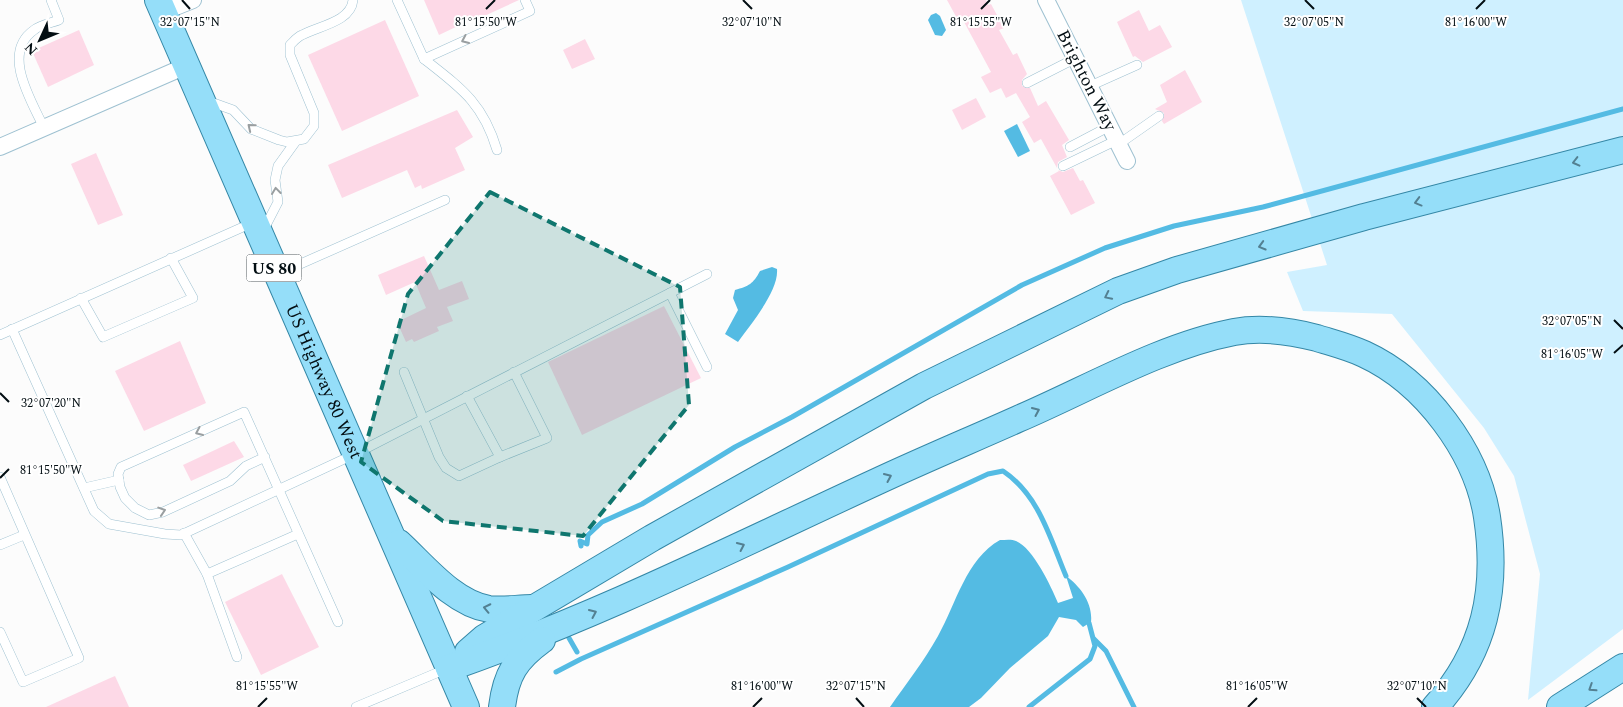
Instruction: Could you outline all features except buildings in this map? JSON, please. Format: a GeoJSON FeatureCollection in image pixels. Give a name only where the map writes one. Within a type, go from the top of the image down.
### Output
{"type":"FeatureCollection","features":[{"type":"Feature","properties":{"kind":"main road","name":"US Highway 80 West"},"geometry":{"type":"LineString","coordinates":[[161,6],[466,707]]}},
{"type":"Feature","properties":{"kind":"main road"},"geometry":{"type":"LineString","coordinates":[[449,668],[484,638],[692,516],[924,386],[1118,291],[1177,270],[1355,219],[1623,150]]}},
{"type":"Feature","properties":{"kind":"main road"},"geometry":{"type":"LineString","coordinates":[[449,668],[557,629],[668,581],[877,481],[1169,351],[1234,332],[1277,330],[1345,346],[1379,362],[1414,389],[1452,430],[1466,451],[1485,504],[1490,545],[1490,579],[1486,612],[1471,657],[1435,707]]}},
{"type":"Feature","properties":{"kind":"main road"},"geometry":{"type":"LineString","coordinates":[[391,536],[450,590],[476,605],[498,610],[535,607]]}},
{"type":"Feature","properties":{"kind":"main road"},"geometry":{"type":"LineString","coordinates":[[502,707],[506,685],[516,662],[524,653],[557,629]]}},
{"type":"Feature","properties":{"kind":"main road"},"geometry":{"type":"LineString","coordinates":[[1560,707],[1623,668]]}},
{"type":"Feature","properties":{"kind":"street"},"geometry":{"type":"LineString","coordinates":[[161,6],[193,0]]}},
{"type":"Feature","properties":{"kind":"street","name":"Brighton Way"},"geometry":{"type":"LineString","coordinates":[[1046,0],[1127,161]]}},
{"type":"Feature","properties":{"kind":"street"},"geometry":{"type":"LineString","coordinates":[[0,147],[186,66]]}},
{"type":"Feature","properties":{"kind":"lane"},"geometry":{"type":"LineString","coordinates":[[44,128],[26,90],[18,60],[19,48],[34,30],[59,20],[51,0]]}},
{"type":"Feature","properties":{"kind":"lane"},"geometry":{"type":"LineString","coordinates":[[200,98],[233,110],[251,129],[265,136],[287,142],[304,139],[314,126],[314,113],[290,55],[290,45],[300,35],[345,14],[353,5],[353,0]]}},
{"type":"Feature","properties":{"kind":"lane"},"geometry":{"type":"LineString","coordinates":[[397,0],[424,59],[466,92],[489,125],[497,150]]}},
{"type":"Feature","properties":{"kind":"lane"},"geometry":{"type":"LineString","coordinates":[[424,59],[530,11],[525,0]]}},
{"type":"Feature","properties":{"kind":"lane"},"geometry":{"type":"LineString","coordinates":[[1028,83],[1076,58]]}},
{"type":"Feature","properties":{"kind":"lane"},"geometry":{"type":"LineString","coordinates":[[1090,86],[1137,65]]}},
{"type":"Feature","properties":{"kind":"lane"},"geometry":{"type":"LineString","coordinates":[[1064,166],[1159,116]]}},
{"type":"Feature","properties":{"kind":"lane"},"geometry":{"type":"LineString","coordinates":[[1070,147],[1116,137]]}},
{"type":"Feature","properties":{"kind":"lane"},"geometry":{"type":"LineString","coordinates":[[0,335],[171,258],[257,229],[278,202],[275,180],[278,166],[296,141]]}},
{"type":"Feature","properties":{"kind":"lane"},"geometry":{"type":"LineString","coordinates":[[277,274],[445,200]]}},
{"type":"Feature","properties":{"kind":"lane"},"geometry":{"type":"LineString","coordinates":[[81,298],[103,337],[193,298],[171,258]]}},
{"type":"Feature","properties":{"kind":"lane"},"geometry":{"type":"LineString","coordinates":[[12,329],[94,511],[109,524],[166,534],[184,533],[355,454],[707,274]]}},
{"type":"Feature","properties":{"kind":"lane"},"geometry":{"type":"LineString","coordinates":[[670,293],[707,366]]}},
{"type":"Feature","properties":{"kind":"lane"},"geometry":{"type":"LineString","coordinates":[[404,372],[439,457],[446,468],[459,476],[547,438],[514,372]]}},
{"type":"Feature","properties":{"kind":"lane"},"geometry":{"type":"LineString","coordinates":[[467,396],[500,457]]}},
{"type":"Feature","properties":{"kind":"lane"},"geometry":{"type":"LineString","coordinates":[[265,456],[246,466],[230,481],[163,512],[149,515],[135,508],[125,498],[119,480],[121,467],[244,412],[265,456],[278,490],[338,622]]}},
{"type":"Feature","properties":{"kind":"lane"},"geometry":{"type":"LineString","coordinates":[[0,477],[79,658],[22,682],[0,632]]}},
{"type":"Feature","properties":{"kind":"lane"},"geometry":{"type":"LineString","coordinates":[[84,488],[119,480]]}},
{"type":"Feature","properties":{"kind":"lane"},"geometry":{"type":"LineString","coordinates":[[184,533],[207,574],[237,657]]}},
{"type":"Feature","properties":{"kind":"lane"},"geometry":{"type":"LineString","coordinates":[[207,574],[298,534]]}},
{"type":"Feature","properties":{"kind":"lane"},"geometry":{"type":"LineString","coordinates":[[0,545],[24,535]]}},
{"type":"Feature","properties":{"kind":"lane"},"geometry":{"type":"LineString","coordinates":[[356,707],[449,668]]}},
{"type":"Feature","properties":{"kind":"highlighted area"},"geometry":{"type":"Polygon","coordinates":[[[490,192],[680,287],[689,405],[583,536],[443,521],[361,462],[408,294],[490,192]]]}},
{"type":"Feature","properties":{"kind":"shaded area"},"geometry":{"type":"Polygon","coordinates":[[[1241,0],[1623,0],[1623,629],[1528,700],[1540,574],[1514,476],[1484,428],[1392,314],[1303,311],[1287,272],[1327,265],[1241,0]]]}},
{"type":"Feature","properties":{"kind":"water"},"geometry":{"type":"Polygon","coordinates":[[[936,13],[940,16],[946,30],[942,36],[935,35],[928,20],[931,15],[936,13]]]}},
{"type":"Feature","properties":{"kind":"water"},"geometry":{"type":"Polygon","coordinates":[[[1017,124],[1030,151],[1018,157],[1004,131],[1017,124]]]}},
{"type":"Feature","properties":{"kind":"water"},"geometry":{"type":"Polygon","coordinates":[[[772,267],[777,269],[776,278],[769,297],[738,342],[725,334],[738,310],[733,298],[735,290],[750,284],[760,271],[772,267]]]}},
{"type":"Feature","properties":{"kind":"water"},"geometry":{"type":"Polygon","coordinates":[[[1000,540],[1016,541],[1029,551],[1041,568],[1058,603],[1073,598],[1066,576],[1071,580],[1081,590],[1088,602],[1091,622],[1083,627],[1076,620],[1059,617],[1048,636],[1010,668],[981,698],[969,707],[890,707],[933,645],[970,570],[988,548],[1000,540]]]}},
{"type":"Feature","properties":{"kind":"waterway"},"geometry":{"type":"LineString","coordinates":[[581,546],[580,541],[587,544],[588,535],[602,522],[642,504],[735,447],[792,417],[1022,285],[1105,248],[1174,226],[1263,207],[1623,109]]}},
{"type":"Feature","properties":{"kind":"waterway"},"geometry":{"type":"LineString","coordinates":[[556,672],[988,474],[1003,471],[1026,492],[1035,505],[1049,532],[1066,576]]}},
{"type":"Feature","properties":{"kind":"waterway"},"geometry":{"type":"LineString","coordinates":[[1029,707],[1090,659],[1095,646],[1089,623]]}},
{"type":"Feature","properties":{"kind":"waterway"},"geometry":{"type":"LineString","coordinates":[[569,638],[577,652]]}},
{"type":"Feature","properties":{"kind":"waterway"},"geometry":{"type":"LineString","coordinates":[[1094,639],[1106,651],[1134,707]]}}]}
